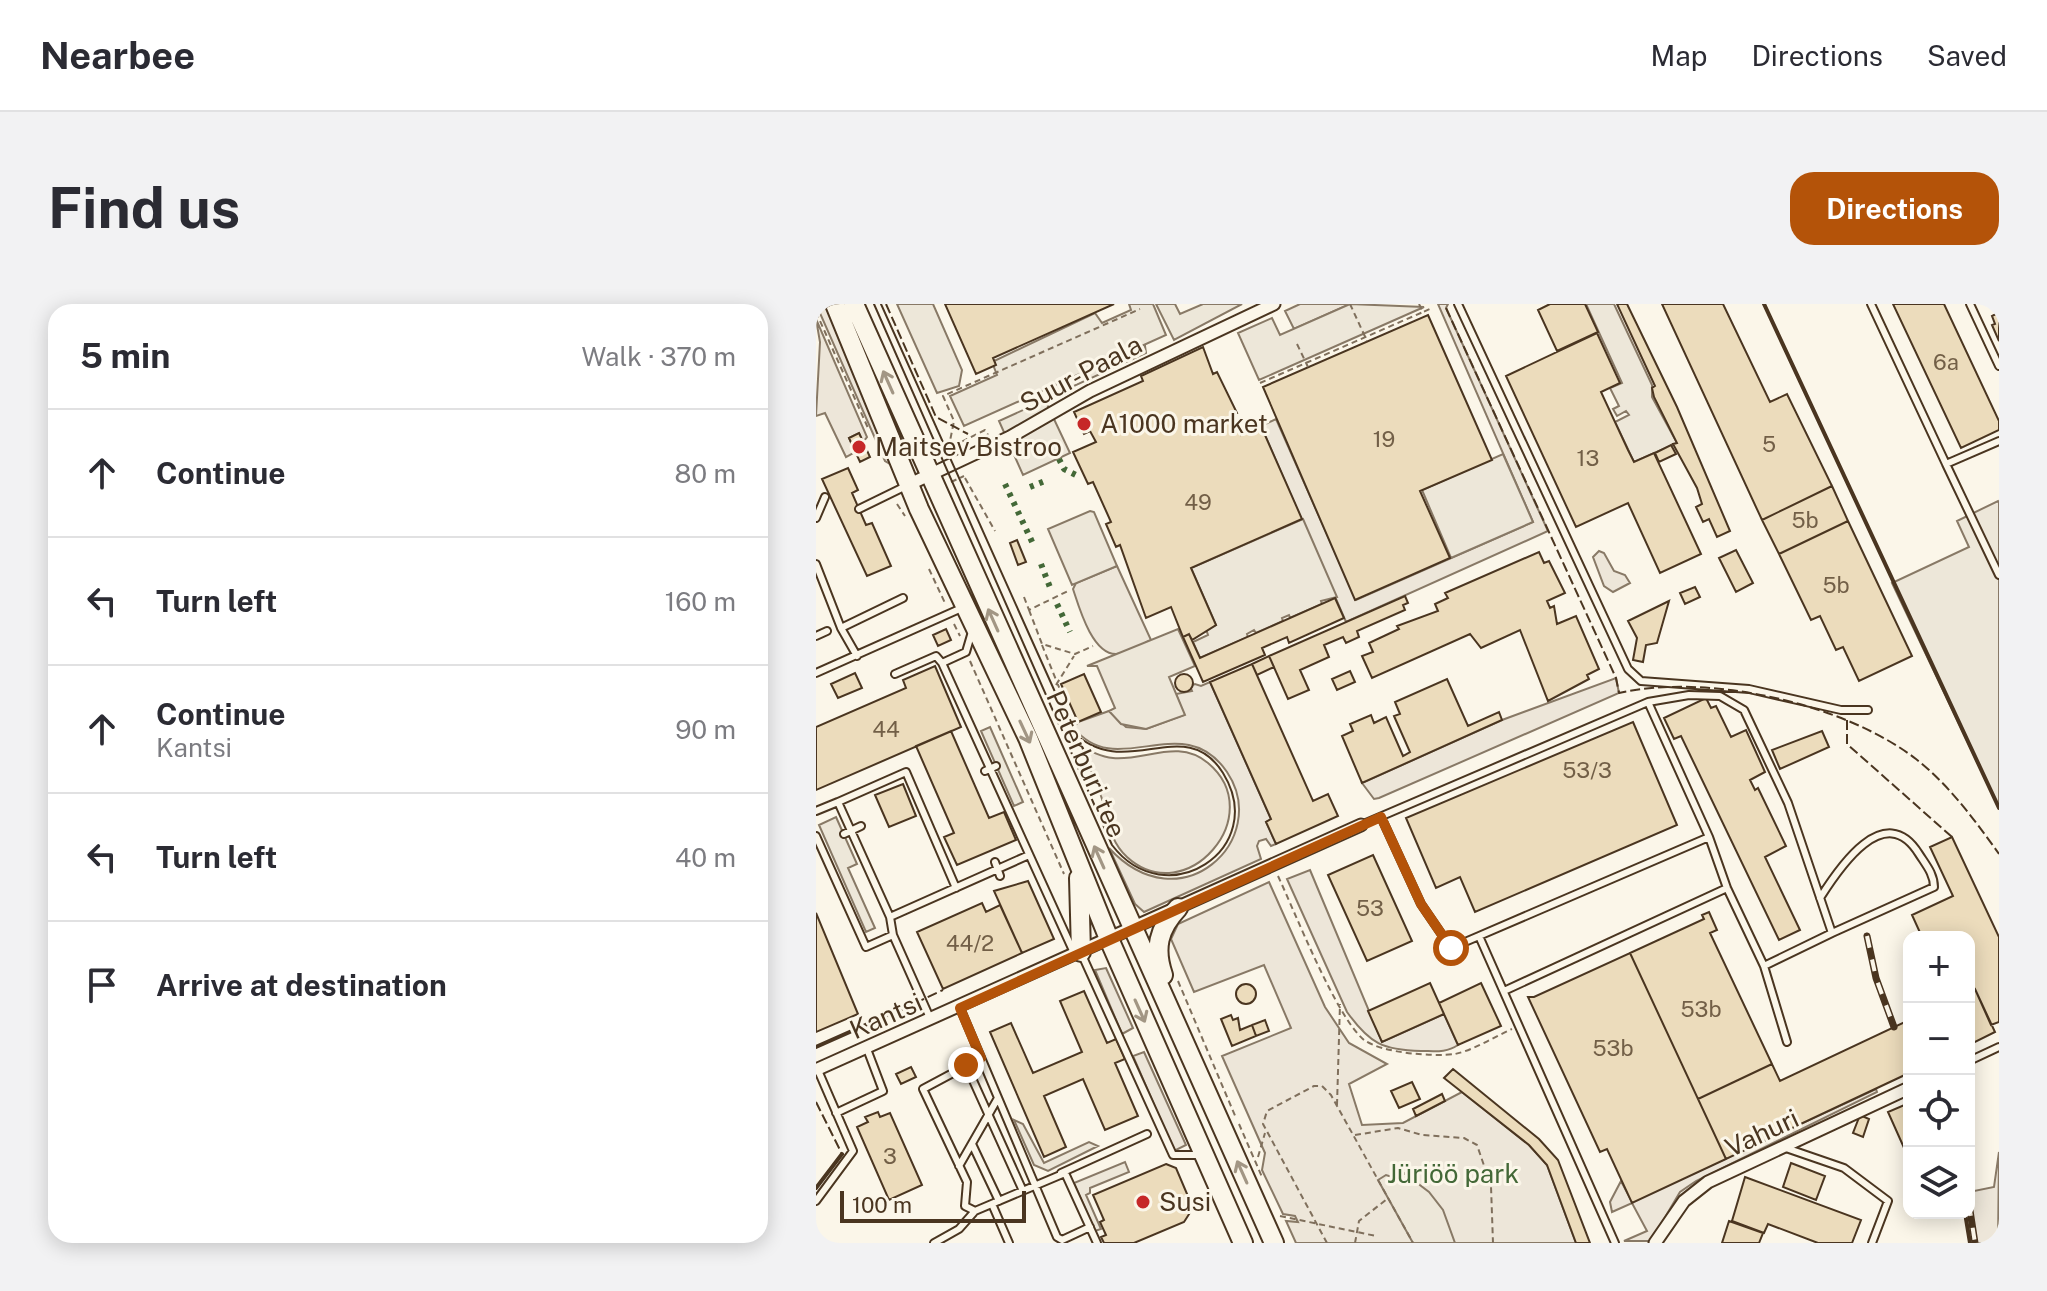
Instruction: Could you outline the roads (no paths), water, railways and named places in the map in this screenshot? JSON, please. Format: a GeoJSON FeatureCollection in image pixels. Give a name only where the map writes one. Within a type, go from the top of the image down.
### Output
{"type":"FeatureCollection","features":[{"type":"Feature","properties":{"kind":"highway","name":"Peterburi tee"},"geometry":{"type":"LineString","coordinates":[[835,304],[910,484],[958,611],[1028,738],[1109,939],[1238,1240]]}},
{"type":"Feature","properties":{"kind":"highway","name":"Peterburi tee"},"geometry":{"type":"LineString","coordinates":[[854,304],[938,480],[1131,929],[1180,1036],[1280,1236]]}},
{"type":"Feature","properties":{"kind":"highway"},"geometry":{"type":"LineString","coordinates":[[1077,856],[1078,953]]}},
{"type":"Feature","properties":{"kind":"highway"},"geometry":{"type":"LineString","coordinates":[[1178,908],[1162,928],[1156,956],[1180,1036]]}},
{"type":"Feature","properties":{"kind":"street","name":"Suur-Paala"},"geometry":{"type":"LineString","coordinates":[[910,484],[938,480],[992,445],[1090,391],[1274,304]]}},
{"type":"Feature","properties":{"kind":"street","name":"Kantsi"},"geometry":{"type":"LineString","coordinates":[[817,1068],[932,1021],[1361,825]]}},
{"type":"Feature","properties":{"kind":"street","name":"Vahuri"},"geometry":{"type":"LineString","coordinates":[[1655,1243],[1695,1190],[1903,1091]]}},
{"type":"Feature","properties":{"kind":"lane"},"geometry":{"type":"LineString","coordinates":[[1458,304],[1628,669],[1641,681],[1749,689],[1841,710],[1868,710]]}},
{"type":"Feature","properties":{"kind":"lane"},"geometry":{"type":"LineString","coordinates":[[1871,304],[1999,575]]}},
{"type":"Feature","properties":{"kind":"lane"},"geometry":{"type":"LineString","coordinates":[[1970,304],[1999,366]]}},
{"type":"Feature","properties":{"kind":"lane"},"geometry":{"type":"LineString","coordinates":[[1946,464],[1999,441]]}},
{"type":"Feature","properties":{"kind":"lane"},"geometry":{"type":"LineString","coordinates":[[859,509],[910,484]]}},
{"type":"Feature","properties":{"kind":"lane"},"geometry":{"type":"LineString","coordinates":[[816,518],[825,497]]}},
{"type":"Feature","properties":{"kind":"lane"},"geometry":{"type":"LineString","coordinates":[[816,564],[841,628],[857,656]]}},
{"type":"Feature","properties":{"kind":"lane"},"geometry":{"type":"LineString","coordinates":[[841,628],[903,598]]}},
{"type":"Feature","properties":{"kind":"lane"},"geometry":{"type":"LineString","coordinates":[[816,673],[958,611],[972,638],[966,652],[942,663]]}},
{"type":"Feature","properties":{"kind":"lane"},"geometry":{"type":"LineString","coordinates":[[816,636],[827,631]]}},
{"type":"Feature","properties":{"kind":"lane"},"geometry":{"type":"LineString","coordinates":[[895,674],[936,656],[942,663],[1029,855],[1173,1155],[1204,1155]]}},
{"type":"Feature","properties":{"kind":"lane"},"geometry":{"type":"LineString","coordinates":[[1361,825],[1648,702],[1689,695],[1720,696],[1744,710],[1788,803],[1832,933]]}},
{"type":"Feature","properties":{"kind":"lane"},"geometry":{"type":"LineString","coordinates":[[1648,702],[1709,837],[1727,888],[1764,966],[1787,1042]]}},
{"type":"Feature","properties":{"kind":"lane"},"geometry":{"type":"LineString","coordinates":[[816,811],[906,772],[928,832],[956,888]]}},
{"type":"Feature","properties":{"kind":"lane"},"geometry":{"type":"LineString","coordinates":[[838,802],[890,917],[893,935],[932,1021]]}},
{"type":"Feature","properties":{"kind":"lane"},"geometry":{"type":"LineString","coordinates":[[1381,817],[1421,904],[1451,948],[1709,837]]}},
{"type":"Feature","properties":{"kind":"lane"},"geometry":{"type":"LineString","coordinates":[[844,834],[861,826]]}},
{"type":"Feature","properties":{"kind":"lane"},"geometry":{"type":"LineString","coordinates":[[1764,966],[1934,887],[1934,877],[1911,840],[1899,834],[1879,837],[1854,848],[1820,898]]}},
{"type":"Feature","properties":{"kind":"lane"},"geometry":{"type":"LineString","coordinates":[[816,836],[866,947],[893,935]]}},
{"type":"Feature","properties":{"kind":"lane"},"geometry":{"type":"LineString","coordinates":[[890,917],[1029,855]]}},
{"type":"Feature","properties":{"kind":"lane"},"geometry":{"type":"LineString","coordinates":[[1504,991],[1727,888]]}},
{"type":"Feature","properties":{"kind":"lane"},"geometry":{"type":"LineString","coordinates":[[1479,936],[1615,1243]]}},
{"type":"Feature","properties":{"kind":"lane"},"geometry":{"type":"LineString","coordinates":[[960,1008],[1059,1239],[1090,1227]]}},
{"type":"Feature","properties":{"kind":"lane"},"geometry":{"type":"LineString","coordinates":[[1975,1058],[1999,1047]]}},
{"type":"Feature","properties":{"kind":"lane"},"geometry":{"type":"LineString","coordinates":[[836,1113],[883,1091],[867,1049]]}},
{"type":"Feature","properties":{"kind":"lane"},"geometry":{"type":"LineString","coordinates":[[975,1211],[969,1210],[964,1202],[968,1186],[923,1089],[981,1058]]}},
{"type":"Feature","properties":{"kind":"lane"},"geometry":{"type":"LineString","coordinates":[[966,1065],[1023,1191]]}},
{"type":"Feature","properties":{"kind":"lane","name":"Kantsi"},"geometry":{"type":"LineString","coordinates":[[816,1201],[853,1151],[817,1068]]}},
{"type":"Feature","properties":{"kind":"lane"},"geometry":{"type":"LineString","coordinates":[[959,1166],[998,1098]]}},
{"type":"Feature","properties":{"kind":"lane"},"geometry":{"type":"LineString","coordinates":[[939,1242],[959,1229],[975,1211],[1147,1134]]}},
{"type":"Feature","properties":{"kind":"lane"},"geometry":{"type":"LineString","coordinates":[[972,1144],[1009,1243]]}},
{"type":"Feature","properties":{"kind":"lane"},"geometry":{"type":"LineString","coordinates":[[1783,1147],[1844,1168],[1888,1201],[1872,1243]]}},
{"type":"Feature","properties":{"kind":"lane"},"geometry":{"type":"LineString","coordinates":[[1061,1173],[1067,1175],[1097,1243]]}},
{"type":"Feature","properties":{"kind":"tram line"},"geometry":{"type":"LineString","coordinates":[[874,304],[1112,845],[1134,865],[1159,874],[1183,873],[1205,864],[1223,848],[1233,826],[1234,801],[1223,773],[1208,756],[1191,748],[1113,751],[1093,746],[1073,732],[881,304]]}},
{"type":"Feature","properties":{"kind":"railway"},"geometry":{"type":"LineString","coordinates":[[1867,936],[1876,978],[1894,1027]]}},
{"type":"Feature","properties":{"kind":"railway"},"geometry":{"type":"LineString","coordinates":[[1971,1219],[1975,1243]]}},
{"type":"Feature","properties":{"kind":"place","name":"A1000 market"},"geometry":{"type":"Point","coordinates":[1084,424]}},
{"type":"Feature","properties":{"kind":"place","name":"Maitsev Bistroo"},"geometry":{"type":"Point","coordinates":[859,447]}},
{"type":"Feature","properties":{"kind":"place","name":"Susi"},"geometry":{"type":"Point","coordinates":[1143,1202]}},
{"type":"Feature","properties":{"kind":"park label","name":"Jüriöö park"},"geometry":{"type":"Point","coordinates":[1453,1174]}}]}
